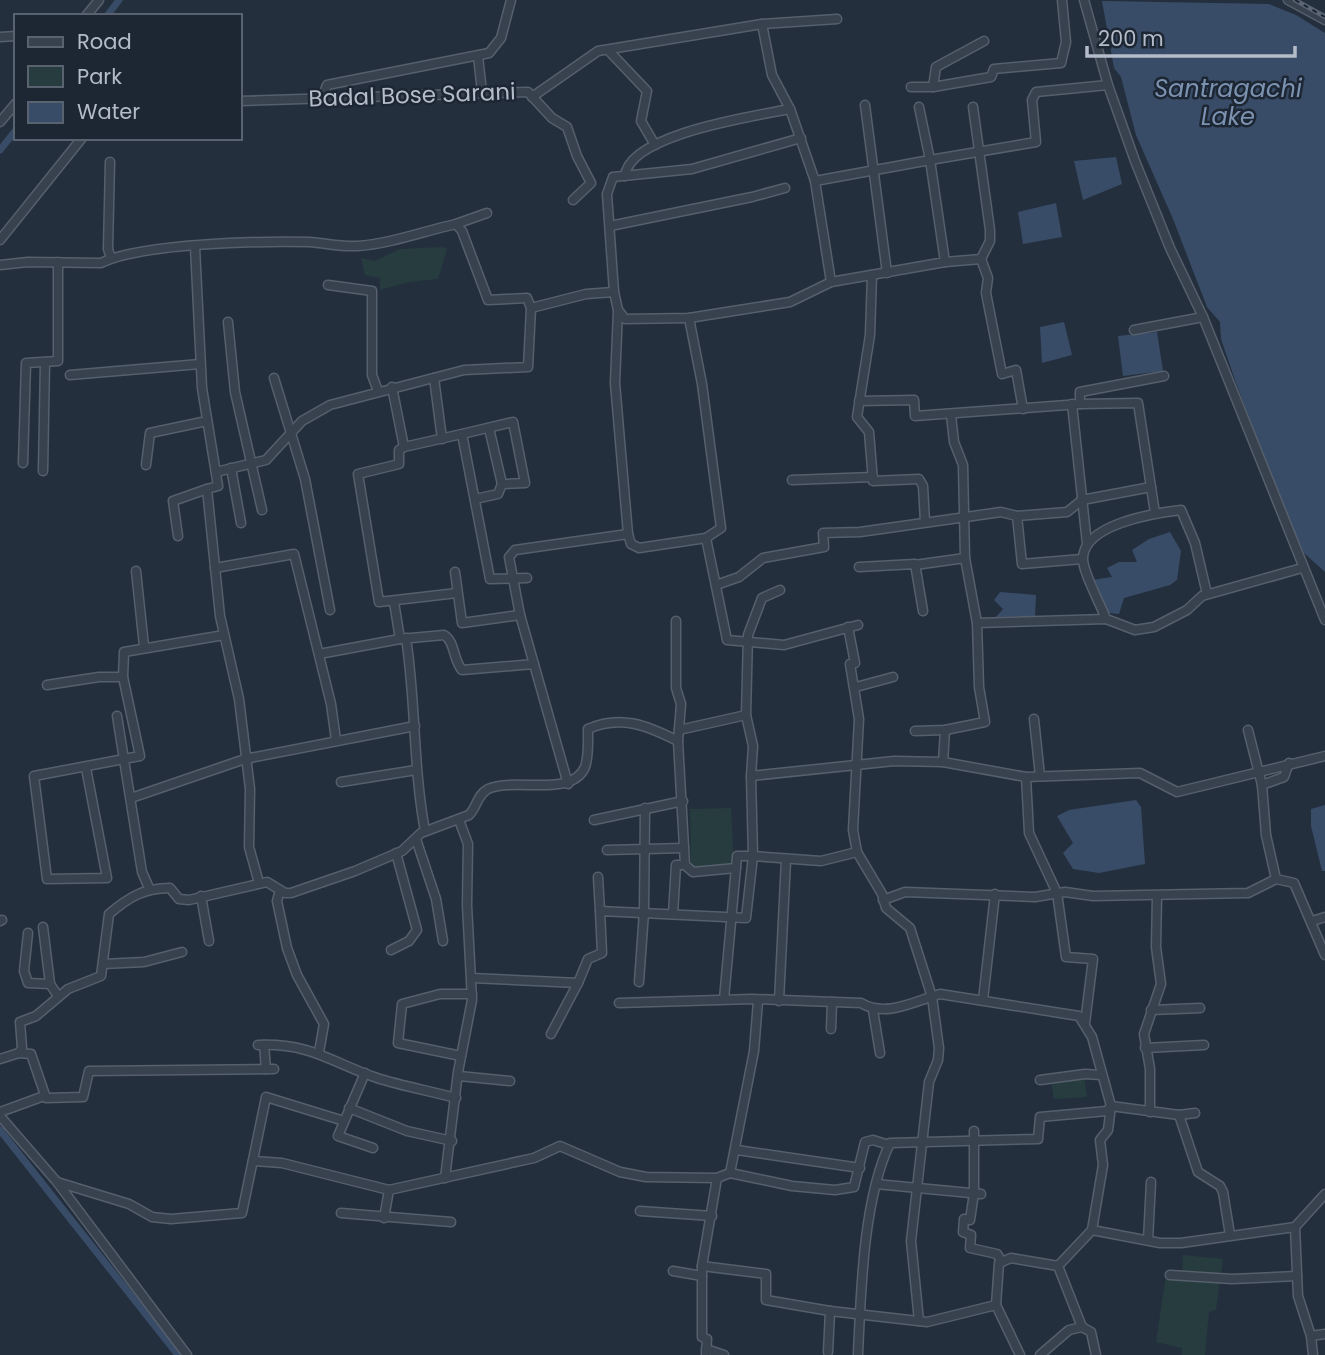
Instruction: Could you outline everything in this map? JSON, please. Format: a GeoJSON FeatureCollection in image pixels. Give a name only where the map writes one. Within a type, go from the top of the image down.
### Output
{"type":"FeatureCollection","features":[{"type":"Feature","properties":{"kind":"street"},"geometry":{"type":"LineString","coordinates":[[88,14],[99,0]]}},
{"type":"Feature","properties":{"kind":"street"},"geometry":{"type":"LineString","coordinates":[[323,98],[327,85],[489,53],[500,38],[511,0]]}},
{"type":"Feature","properties":{"kind":"street"},"geometry":{"type":"LineString","coordinates":[[911,88],[991,77],[994,69],[1060,64],[1066,42],[1062,0]]}},
{"type":"Feature","properties":{"kind":"street"},"geometry":{"type":"LineString","coordinates":[[1084,0],[1108,85],[1170,248],[1203,317],[1325,620]]}},
{"type":"Feature","properties":{"kind":"street"},"geometry":{"type":"LineString","coordinates":[[1288,0],[1325,20]]}},
{"type":"Feature","properties":{"kind":"street"},"geometry":{"type":"LineString","coordinates":[[532,97],[598,51],[762,24],[837,19]]}},
{"type":"Feature","properties":{"kind":"street"},"geometry":{"type":"LineString","coordinates":[[762,24],[772,75],[790,109],[815,181],[831,282]]}},
{"type":"Feature","properties":{"kind":"street"},"geometry":{"type":"LineString","coordinates":[[933,87],[936,67],[984,41]]}},
{"type":"Feature","properties":{"kind":"street"},"geometry":{"type":"LineString","coordinates":[[608,50],[647,91],[641,121],[655,145]]}},
{"type":"Feature","properties":{"kind":"street"},"geometry":{"type":"LineString","coordinates":[[478,56],[482,92]]}},
{"type":"Feature","properties":{"kind":"street"},"geometry":{"type":"LineString","coordinates":[[815,181],[1036,142],[1032,100],[1036,92],[1108,85]]}},
{"type":"Feature","properties":{"kind":"street","name":"Badal Bose Sarani"},"geometry":{"type":"LineString","coordinates":[[242,101],[528,92],[552,118],[567,127],[577,156],[592,183],[573,200]]}},
{"type":"Feature","properties":{"kind":"street"},"geometry":{"type":"LineString","coordinates":[[0,122],[14,105]]}},
{"type":"Feature","properties":{"kind":"street"},"geometry":{"type":"LineString","coordinates":[[865,105],[887,273]]}},
{"type":"Feature","properties":{"kind":"street"},"geometry":{"type":"LineString","coordinates":[[919,107],[945,262]]}},
{"type":"Feature","properties":{"kind":"street"},"geometry":{"type":"LineString","coordinates":[[973,107],[981,152],[990,241],[981,259],[988,278],[986,293],[1002,374],[1016,370],[1023,409]]}},
{"type":"Feature","properties":{"kind":"street"},"geometry":{"type":"LineString","coordinates":[[625,176],[626,168],[636,156],[655,145],[696,130],[790,109]]}},
{"type":"Feature","properties":{"kind":"street"},"geometry":{"type":"LineString","coordinates":[[688,317],[702,384],[720,502],[721,528],[706,538],[639,548],[631,544],[628,534],[615,383],[618,310],[614,292],[607,194],[613,177],[692,169],[800,138]]}},
{"type":"Feature","properties":{"kind":"street"},"geometry":{"type":"LineString","coordinates":[[0,240],[80,140]]}},
{"type":"Feature","properties":{"kind":"street"},"geometry":{"type":"LineString","coordinates":[[110,162],[108,249],[111,258]]}},
{"type":"Feature","properties":{"kind":"street"},"geometry":{"type":"LineString","coordinates":[[610,226],[785,188]]}},
{"type":"Feature","properties":{"kind":"street"},"geometry":{"type":"LineString","coordinates":[[0,264],[101,263],[111,258],[195,247],[309,242],[355,246],[385,242],[487,213]]}},
{"type":"Feature","properties":{"kind":"street"},"geometry":{"type":"LineString","coordinates":[[216,472],[267,460],[317,411],[378,390],[464,370],[528,367],[531,308],[527,298],[488,300],[462,231],[456,223]]}},
{"type":"Feature","properties":{"kind":"street"},"geometry":{"type":"LineString","coordinates":[[178,536],[173,501],[219,486],[206,421],[200,364],[195,247]]}},
{"type":"Feature","properties":{"kind":"street"},"geometry":{"type":"LineString","coordinates":[[618,310],[625,319],[688,317],[790,302],[831,282],[945,262],[981,259]]}},
{"type":"Feature","properties":{"kind":"street"},"geometry":{"type":"LineString","coordinates":[[23,463],[26,363],[58,360],[58,262]]}},
{"type":"Feature","properties":{"kind":"street"},"geometry":{"type":"LineString","coordinates":[[872,275],[870,335],[857,416],[869,432],[873,481],[922,481],[925,522]]}},
{"type":"Feature","properties":{"kind":"street"},"geometry":{"type":"LineString","coordinates":[[328,285],[372,291],[372,375],[378,390]]}},
{"type":"Feature","properties":{"kind":"street"},"geometry":{"type":"LineString","coordinates":[[531,308],[586,294],[614,292]]}},
{"type":"Feature","properties":{"kind":"street"},"geometry":{"type":"LineString","coordinates":[[1134,330],[1203,317]]}},
{"type":"Feature","properties":{"kind":"street"},"geometry":{"type":"LineString","coordinates":[[228,322],[235,392],[262,510]]}},
{"type":"Feature","properties":{"kind":"street"},"geometry":{"type":"LineString","coordinates":[[43,471],[45,362]]}},
{"type":"Feature","properties":{"kind":"street"},"geometry":{"type":"LineString","coordinates":[[70,375],[200,364]]}},
{"type":"Feature","properties":{"kind":"street"},"geometry":{"type":"LineString","coordinates":[[1106,619],[1082,559],[1087,544],[1076,404],[1080,392],[1164,376]]}},
{"type":"Feature","properties":{"kind":"street"},"geometry":{"type":"LineString","coordinates":[[434,377],[442,439]]}},
{"type":"Feature","properties":{"kind":"street"},"geometry":{"type":"LineString","coordinates":[[274,378],[305,479],[330,610]]}},
{"type":"Feature","properties":{"kind":"street"},"geometry":{"type":"LineString","coordinates":[[392,387],[404,447]]}},
{"type":"Feature","properties":{"kind":"street"},"geometry":{"type":"LineString","coordinates":[[859,401],[914,400],[915,416],[1076,404],[1138,403],[1155,513]]}},
{"type":"Feature","properties":{"kind":"street"},"geometry":{"type":"LineString","coordinates":[[915,731],[945,730],[985,722],[979,687],[976,623],[965,558],[962,465],[954,442],[951,415]]}},
{"type":"Feature","properties":{"kind":"street"},"geometry":{"type":"LineString","coordinates":[[146,466],[150,433],[206,421]]}},
{"type":"Feature","properties":{"kind":"street"},"geometry":{"type":"LineString","coordinates":[[457,593],[379,602],[358,477],[362,472],[399,464],[399,450],[404,447],[513,422],[525,483],[502,484]]}},
{"type":"Feature","properties":{"kind":"street"},"geometry":{"type":"LineString","coordinates":[[475,499],[498,494],[502,484],[489,428]]}},
{"type":"Feature","properties":{"kind":"street"},"geometry":{"type":"LineString","coordinates":[[462,434],[490,579],[527,578]]}},
{"type":"Feature","properties":{"kind":"street"},"geometry":{"type":"LineString","coordinates":[[231,468],[241,523]]}},
{"type":"Feature","properties":{"kind":"street"},"geometry":{"type":"LineString","coordinates":[[792,480],[873,477]]}},
{"type":"Feature","properties":{"kind":"street"},"geometry":{"type":"LineString","coordinates":[[716,585],[739,577],[763,558],[824,547],[824,533],[860,532],[1001,512],[1017,516],[1067,512],[1082,500],[1151,486]]}},
{"type":"Feature","properties":{"kind":"street"},"geometry":{"type":"LineString","coordinates":[[207,489],[224,635],[239,699],[250,789],[248,847],[259,883]]}},
{"type":"Feature","properties":{"kind":"street"},"geometry":{"type":"LineString","coordinates":[[1087,544],[1112,526],[1155,513],[1181,510],[1195,543],[1207,594]]}},
{"type":"Feature","properties":{"kind":"street"},"geometry":{"type":"LineString","coordinates":[[1017,516],[1022,564],[1082,559]]}},
{"type":"Feature","properties":{"kind":"street"},"geometry":{"type":"LineString","coordinates":[[568,784],[520,615],[509,557],[515,550],[628,534]]}},
{"type":"Feature","properties":{"kind":"street"},"geometry":{"type":"LineString","coordinates":[[706,538],[724,636],[727,640],[784,645],[858,625]]}},
{"type":"Feature","properties":{"kind":"street"},"geometry":{"type":"LineString","coordinates":[[215,568],[294,554],[319,654],[336,740]]}},
{"type":"Feature","properties":{"kind":"street"},"geometry":{"type":"LineString","coordinates":[[859,567],[915,565],[965,558]]}},
{"type":"Feature","properties":{"kind":"street"},"geometry":{"type":"LineString","coordinates":[[915,565],[923,611]]}},
{"type":"Feature","properties":{"kind":"street"},"geometry":{"type":"LineString","coordinates":[[976,623],[1106,619],[1135,630],[1154,627],[1187,610],[1207,594],[1303,568]]}},
{"type":"Feature","properties":{"kind":"street"},"geometry":{"type":"LineString","coordinates":[[136,571],[144,646]]}},
{"type":"Feature","properties":{"kind":"street"},"geometry":{"type":"LineString","coordinates":[[455,572],[462,623],[520,615]]}},
{"type":"Feature","properties":{"kind":"street"},"geometry":{"type":"LineString","coordinates":[[600,911],[746,918],[753,856],[753,746],[746,715],[748,643],[762,598],[780,590]]}},
{"type":"Feature","properties":{"kind":"street"},"geometry":{"type":"LineString","coordinates":[[394,602],[415,695],[416,770],[425,831]]}},
{"type":"Feature","properties":{"kind":"street"},"geometry":{"type":"LineString","coordinates":[[676,621],[678,741],[685,865]]}},
{"type":"Feature","properties":{"kind":"street"},"geometry":{"type":"LineString","coordinates":[[848,627],[855,663],[850,664],[856,687],[859,719],[853,831],[856,852],[896,919],[910,928],[932,996],[939,1048],[938,1060],[929,1082],[911,1265],[919,1321]]}},
{"type":"Feature","properties":{"kind":"street"},"geometry":{"type":"LineString","coordinates":[[86,768],[107,878],[47,879],[34,776],[140,756],[123,677],[124,652],[144,646],[224,635]]}},
{"type":"Feature","properties":{"kind":"street"},"geometry":{"type":"LineString","coordinates":[[319,654],[403,639],[448,636],[455,660],[465,671],[534,664]]}},
{"type":"Feature","properties":{"kind":"street"},"geometry":{"type":"LineString","coordinates":[[47,685],[99,677],[123,677]]}},
{"type":"Feature","properties":{"kind":"street"},"geometry":{"type":"LineString","coordinates":[[856,687],[893,677]]}},
{"type":"Feature","properties":{"kind":"street"},"geometry":{"type":"LineString","coordinates":[[679,730],[746,715]]}},
{"type":"Feature","properties":{"kind":"street"},"geometry":{"type":"LineString","coordinates":[[117,716],[142,872],[149,888]]}},
{"type":"Feature","properties":{"kind":"street"},"geometry":{"type":"LineString","coordinates":[[1034,719],[1040,776]]}},
{"type":"Feature","properties":{"kind":"street"},"geometry":{"type":"LineString","coordinates":[[19,1053],[22,1048],[20,1022],[36,1016],[68,989],[101,976],[109,914],[135,894],[149,888],[170,888],[183,900],[259,883],[269,883],[291,893],[396,853],[425,831],[459,820],[472,813],[480,797],[491,788],[523,784],[568,784],[582,774],[586,764],[588,729],[595,726],[639,722],[678,741]]}},
{"type":"Feature","properties":{"kind":"street"},"geometry":{"type":"LineString","coordinates":[[131,798],[245,760],[415,726]]}},
{"type":"Feature","properties":{"kind":"street"},"geometry":{"type":"LineString","coordinates":[[943,762],[945,730]]}},
{"type":"Feature","properties":{"kind":"street"},"geometry":{"type":"LineString","coordinates":[[1248,730],[1262,785],[1266,835],[1276,879]]}},
{"type":"Feature","properties":{"kind":"street"},"geometry":{"type":"LineString","coordinates":[[751,776],[894,761],[943,762],[1026,778],[1140,773],[1177,792],[1325,756]]}},
{"type":"Feature","properties":{"kind":"street"},"geometry":{"type":"LineString","coordinates":[[1262,785],[1284,777],[1289,763]]}},
{"type":"Feature","properties":{"kind":"street"},"geometry":{"type":"LineString","coordinates":[[341,782],[416,770]]}},
{"type":"Feature","properties":{"kind":"street"},"geometry":{"type":"LineString","coordinates":[[1026,778],[1029,834],[1057,894],[1066,957],[1093,959],[1085,1023]]}},
{"type":"Feature","properties":{"kind":"street"},"geometry":{"type":"LineString","coordinates":[[594,820],[683,801]]}},
{"type":"Feature","properties":{"kind":"street"},"geometry":{"type":"LineString","coordinates":[[639,982],[645,912],[645,808]]}},
{"type":"Feature","properties":{"kind":"street"},"geometry":{"type":"LineString","coordinates":[[446,1178],[461,1056],[470,1024],[472,978],[467,905],[468,844],[459,820]]}},
{"type":"Feature","properties":{"kind":"street"},"geometry":{"type":"LineString","coordinates":[[416,839],[436,899],[443,941]]}},
{"type":"Feature","properties":{"kind":"street"},"geometry":{"type":"LineString","coordinates":[[607,850],[684,848]]}},
{"type":"Feature","properties":{"kind":"street"},"geometry":{"type":"LineString","coordinates":[[724,999],[737,856],[821,861],[856,852]]}},
{"type":"Feature","properties":{"kind":"street"},"geometry":{"type":"LineString","coordinates":[[391,950],[409,941],[417,930],[396,853]]}},
{"type":"Feature","properties":{"kind":"street"},"geometry":{"type":"LineString","coordinates":[[779,1001],[786,860]]}},
{"type":"Feature","properties":{"kind":"street"},"geometry":{"type":"LineString","coordinates":[[673,914],[676,865],[685,865],[693,872],[736,868]]}},
{"type":"Feature","properties":{"kind":"street"},"geometry":{"type":"LineString","coordinates":[[551,1034],[588,959],[602,953],[598,877]]}},
{"type":"Feature","properties":{"kind":"street"},"geometry":{"type":"LineString","coordinates":[[883,900],[905,892],[1035,897],[1057,894],[1157,896],[1248,893],[1276,879],[1294,883],[1325,955]]}},
{"type":"Feature","properties":{"kind":"street"},"geometry":{"type":"LineString","coordinates":[[280,890],[277,901],[287,948],[297,975],[324,1024],[319,1052]]}},
{"type":"Feature","properties":{"kind":"street"},"geometry":{"type":"LineString","coordinates":[[983,1000],[995,894]]}},
{"type":"Feature","properties":{"kind":"street"},"geometry":{"type":"LineString","coordinates":[[201,896],[209,940]]}},
{"type":"Feature","properties":{"kind":"street"},"geometry":{"type":"LineString","coordinates":[[1150,1112],[1150,1069],[1144,1034],[1161,984],[1156,947],[1157,896]]}},
{"type":"Feature","properties":{"kind":"street"},"geometry":{"type":"LineString","coordinates":[[1312,921],[1325,917]]}},
{"type":"Feature","properties":{"kind":"street"},"geometry":{"type":"LineString","coordinates":[[43,928],[50,984],[58,996]]}},
{"type":"Feature","properties":{"kind":"street"},"geometry":{"type":"LineString","coordinates":[[28,933],[24,971],[28,983],[50,984]]}},
{"type":"Feature","properties":{"kind":"street"},"geometry":{"type":"LineString","coordinates":[[103,964],[144,962],[182,952]]}},
{"type":"Feature","properties":{"kind":"street"},"geometry":{"type":"LineString","coordinates":[[472,978],[578,983]]}},
{"type":"Feature","properties":{"kind":"street"},"geometry":{"type":"LineString","coordinates":[[461,1056],[398,1043],[402,1004],[440,994],[471,995]]}},
{"type":"Feature","properties":{"kind":"street"},"geometry":{"type":"LineString","coordinates":[[619,1003],[724,999],[861,1003],[873,1010],[908,1005],[940,994],[1080,1016],[1092,1037],[1111,1106],[1108,1130],[1100,1140],[1103,1165],[1092,1230],[1058,1266]]}},
{"type":"Feature","properties":{"kind":"street"},"geometry":{"type":"LineString","coordinates":[[730,1173],[737,1150],[754,1051],[758,1001]]}},
{"type":"Feature","properties":{"kind":"street"},"geometry":{"type":"LineString","coordinates":[[831,1029],[832,1002]]}},
{"type":"Feature","properties":{"kind":"street"},"geometry":{"type":"LineString","coordinates":[[1151,1010],[1200,1008]]}},
{"type":"Feature","properties":{"kind":"street"},"geometry":{"type":"LineString","coordinates":[[873,1010],[880,1053]]}},
{"type":"Feature","properties":{"kind":"street"},"geometry":{"type":"LineString","coordinates":[[187,1355],[57,1182],[0,1114],[44,1096],[83,1097],[89,1071],[270,1069],[261,1045],[319,1052],[365,1073],[456,1098]]}},
{"type":"Feature","properties":{"kind":"street"},"geometry":{"type":"LineString","coordinates":[[1145,1048],[1204,1045]]}},
{"type":"Feature","properties":{"kind":"street"},"geometry":{"type":"LineString","coordinates":[[0,1059],[19,1053],[31,1054],[44,1096]]}},
{"type":"Feature","properties":{"kind":"street"},"geometry":{"type":"LineString","coordinates":[[365,1073],[338,1136],[373,1149]]}},
{"type":"Feature","properties":{"kind":"street"},"geometry":{"type":"LineString","coordinates":[[1040,1080],[1085,1074],[1101,1075]]}},
{"type":"Feature","properties":{"kind":"street"},"geometry":{"type":"LineString","coordinates":[[459,1076],[510,1081]]}},
{"type":"Feature","properties":{"kind":"street"},"geometry":{"type":"LineString","coordinates":[[57,1182],[129,1204],[152,1217],[171,1219],[242,1213],[266,1097],[344,1121]]}},
{"type":"Feature","properties":{"kind":"street"},"geometry":{"type":"LineString","coordinates":[[1111,1106],[1179,1115],[1195,1113]]}},
{"type":"Feature","properties":{"kind":"street"},"geometry":{"type":"LineString","coordinates":[[253,1161],[282,1163],[389,1190],[534,1158],[560,1146],[620,1172],[646,1177],[717,1178],[730,1173],[792,1186],[835,1190],[854,1187],[865,1142],[873,1140],[889,1145],[1038,1139],[1040,1117],[1107,1111],[1111,1106]]}},
{"type":"Feature","properties":{"kind":"street"},"geometry":{"type":"LineString","coordinates":[[349,1108],[407,1131],[452,1141]]}},
{"type":"Feature","properties":{"kind":"street"},"geometry":{"type":"LineString","coordinates":[[1179,1115],[1198,1172],[1220,1186],[1223,1192],[1230,1235]]}},
{"type":"Feature","properties":{"kind":"street"},"geometry":{"type":"LineString","coordinates":[[974,1131],[972,1143],[978,1193],[970,1220],[964,1219],[963,1232],[971,1235],[970,1248],[997,1254],[1002,1262]]}},
{"type":"Feature","properties":{"kind":"street"},"geometry":{"type":"LineString","coordinates":[[858,1354],[860,1313],[876,1184],[880,1163],[889,1145]]}},
{"type":"Feature","properties":{"kind":"street"},"geometry":{"type":"LineString","coordinates":[[737,1150],[860,1168]]}},
{"type":"Feature","properties":{"kind":"street"},"geometry":{"type":"LineString","coordinates":[[717,1178],[702,1266],[702,1337],[707,1339],[706,1352],[724,1355]]}},
{"type":"Feature","properties":{"kind":"street"},"geometry":{"type":"LineString","coordinates":[[1149,1240],[1151,1182]]}},
{"type":"Feature","properties":{"kind":"street"},"geometry":{"type":"LineString","coordinates":[[876,1184],[978,1193]]}},
{"type":"Feature","properties":{"kind":"street"},"geometry":{"type":"LineString","coordinates":[[384,1218],[389,1190]]}},
{"type":"Feature","properties":{"kind":"street"},"geometry":{"type":"LineString","coordinates":[[1092,1230],[1181,1243],[1295,1227],[1325,1194]]}},
{"type":"Feature","properties":{"kind":"street"},"geometry":{"type":"LineString","coordinates":[[640,1211],[712,1216]]}},
{"type":"Feature","properties":{"kind":"street"},"geometry":{"type":"LineString","coordinates":[[341,1213],[452,1222]]}},
{"type":"Feature","properties":{"kind":"street"},"geometry":{"type":"LineString","coordinates":[[1295,1227],[1298,1296],[1311,1336],[1313,1355]]}},
{"type":"Feature","properties":{"kind":"street"},"geometry":{"type":"LineString","coordinates":[[1020,1355],[996,1305],[999,1263],[1011,1258],[1058,1266]]}},
{"type":"Feature","properties":{"kind":"street"},"geometry":{"type":"LineString","coordinates":[[702,1266],[766,1274],[766,1300],[830,1311],[919,1321],[944,1320],[996,1305]]}},
{"type":"Feature","properties":{"kind":"street"},"geometry":{"type":"LineString","coordinates":[[1058,1266],[1082,1327],[1091,1332],[1096,1355]]}},
{"type":"Feature","properties":{"kind":"street"},"geometry":{"type":"LineString","coordinates":[[673,1271],[702,1276]]}},
{"type":"Feature","properties":{"kind":"street"},"geometry":{"type":"LineString","coordinates":[[1170,1275],[1232,1279],[1297,1276]]}},
{"type":"Feature","properties":{"kind":"street"},"geometry":{"type":"LineString","coordinates":[[828,1352],[827,1321],[830,1311]]}},
{"type":"Feature","properties":{"kind":"street"},"geometry":{"type":"LineString","coordinates":[[1040,1355],[1069,1330],[1082,1327]]}},
{"type":"Feature","properties":{"kind":"street"},"geometry":{"type":"LineString","coordinates":[[1311,1336],[1325,1334]]}},
{"type":"Feature","properties":{"kind":"green space"},"geometry":{"type":"Polygon","coordinates":[[[400,249],[447,249],[438,279],[409,282],[380,290],[380,278],[365,275],[361,258],[375,261],[400,249]]]}},
{"type":"Feature","properties":{"kind":"green space"},"geometry":{"type":"Polygon","coordinates":[[[731,808],[734,869],[691,873],[690,809],[731,808]]]}},
{"type":"Feature","properties":{"kind":"green space"},"geometry":{"type":"Polygon","coordinates":[[[1084,1077],[1087,1097],[1054,1099],[1051,1080],[1084,1077]]]}},
{"type":"Feature","properties":{"kind":"green space"},"geometry":{"type":"Polygon","coordinates":[[[1183,1255],[1223,1259],[1216,1310],[1209,1312],[1205,1355],[1182,1355],[1182,1348],[1156,1342],[1166,1275],[1182,1278],[1183,1255]]]}},
{"type":"Feature","properties":{"kind":"water","name":"Santragachi Lake"},"geometry":{"type":"Polygon","coordinates":[[[1102,1],[1269,4],[1296,15],[1325,33],[1325,572],[1304,553],[1281,503],[1221,339],[1220,322],[1207,307],[1173,219],[1136,135],[1121,77],[1114,68],[1102,1]]]}},
{"type":"Feature","properties":{"kind":"water"},"geometry":{"type":"Polygon","coordinates":[[[1116,157],[1122,184],[1083,200],[1074,161],[1116,157]]]}},
{"type":"Feature","properties":{"kind":"water"},"geometry":{"type":"Polygon","coordinates":[[[1056,203],[1062,237],[1023,244],[1018,212],[1056,203]]]}},
{"type":"Feature","properties":{"kind":"water"},"geometry":{"type":"Polygon","coordinates":[[[1064,322],[1072,355],[1042,363],[1040,327],[1064,322]]]}},
{"type":"Feature","properties":{"kind":"water"},"geometry":{"type":"Polygon","coordinates":[[[1157,332],[1163,371],[1123,376],[1118,336],[1157,332]]]}},
{"type":"Feature","properties":{"kind":"water"},"geometry":{"type":"Polygon","coordinates":[[[1170,532],[1181,551],[1177,580],[1170,585],[1124,598],[1119,614],[1100,612],[1092,580],[1112,577],[1107,568],[1119,562],[1137,562],[1132,550],[1149,539],[1170,532]]]}},
{"type":"Feature","properties":{"kind":"water"},"geometry":{"type":"Polygon","coordinates":[[[1000,592],[1036,595],[1035,616],[996,617],[1003,609],[994,600],[1000,592]]]}},
{"type":"Feature","properties":{"kind":"water"},"geometry":{"type":"Polygon","coordinates":[[[1136,800],[1141,807],[1145,864],[1099,873],[1073,869],[1063,853],[1073,843],[1057,816],[1069,810],[1136,800]]]}},
{"type":"Feature","properties":{"kind":"water"},"geometry":{"type":"Polygon","coordinates":[[[1325,805],[1325,871],[1322,871],[1311,826],[1311,809],[1325,805]]]}},
{"type":"Feature","properties":{"kind":"waterway"},"geometry":{"type":"LineString","coordinates":[[108,14],[119,0]]}},
{"type":"Feature","properties":{"kind":"waterway"},"geometry":{"type":"LineString","coordinates":[[0,150],[14,132]]}},
{"type":"Feature","properties":{"kind":"waterway"},"geometry":{"type":"LineString","coordinates":[[0,1130],[178,1355]]}},
{"type":"Feature","properties":{"kind":"railway"},"geometry":{"type":"LineString","coordinates":[[1295,0],[1325,17]]}}]}
